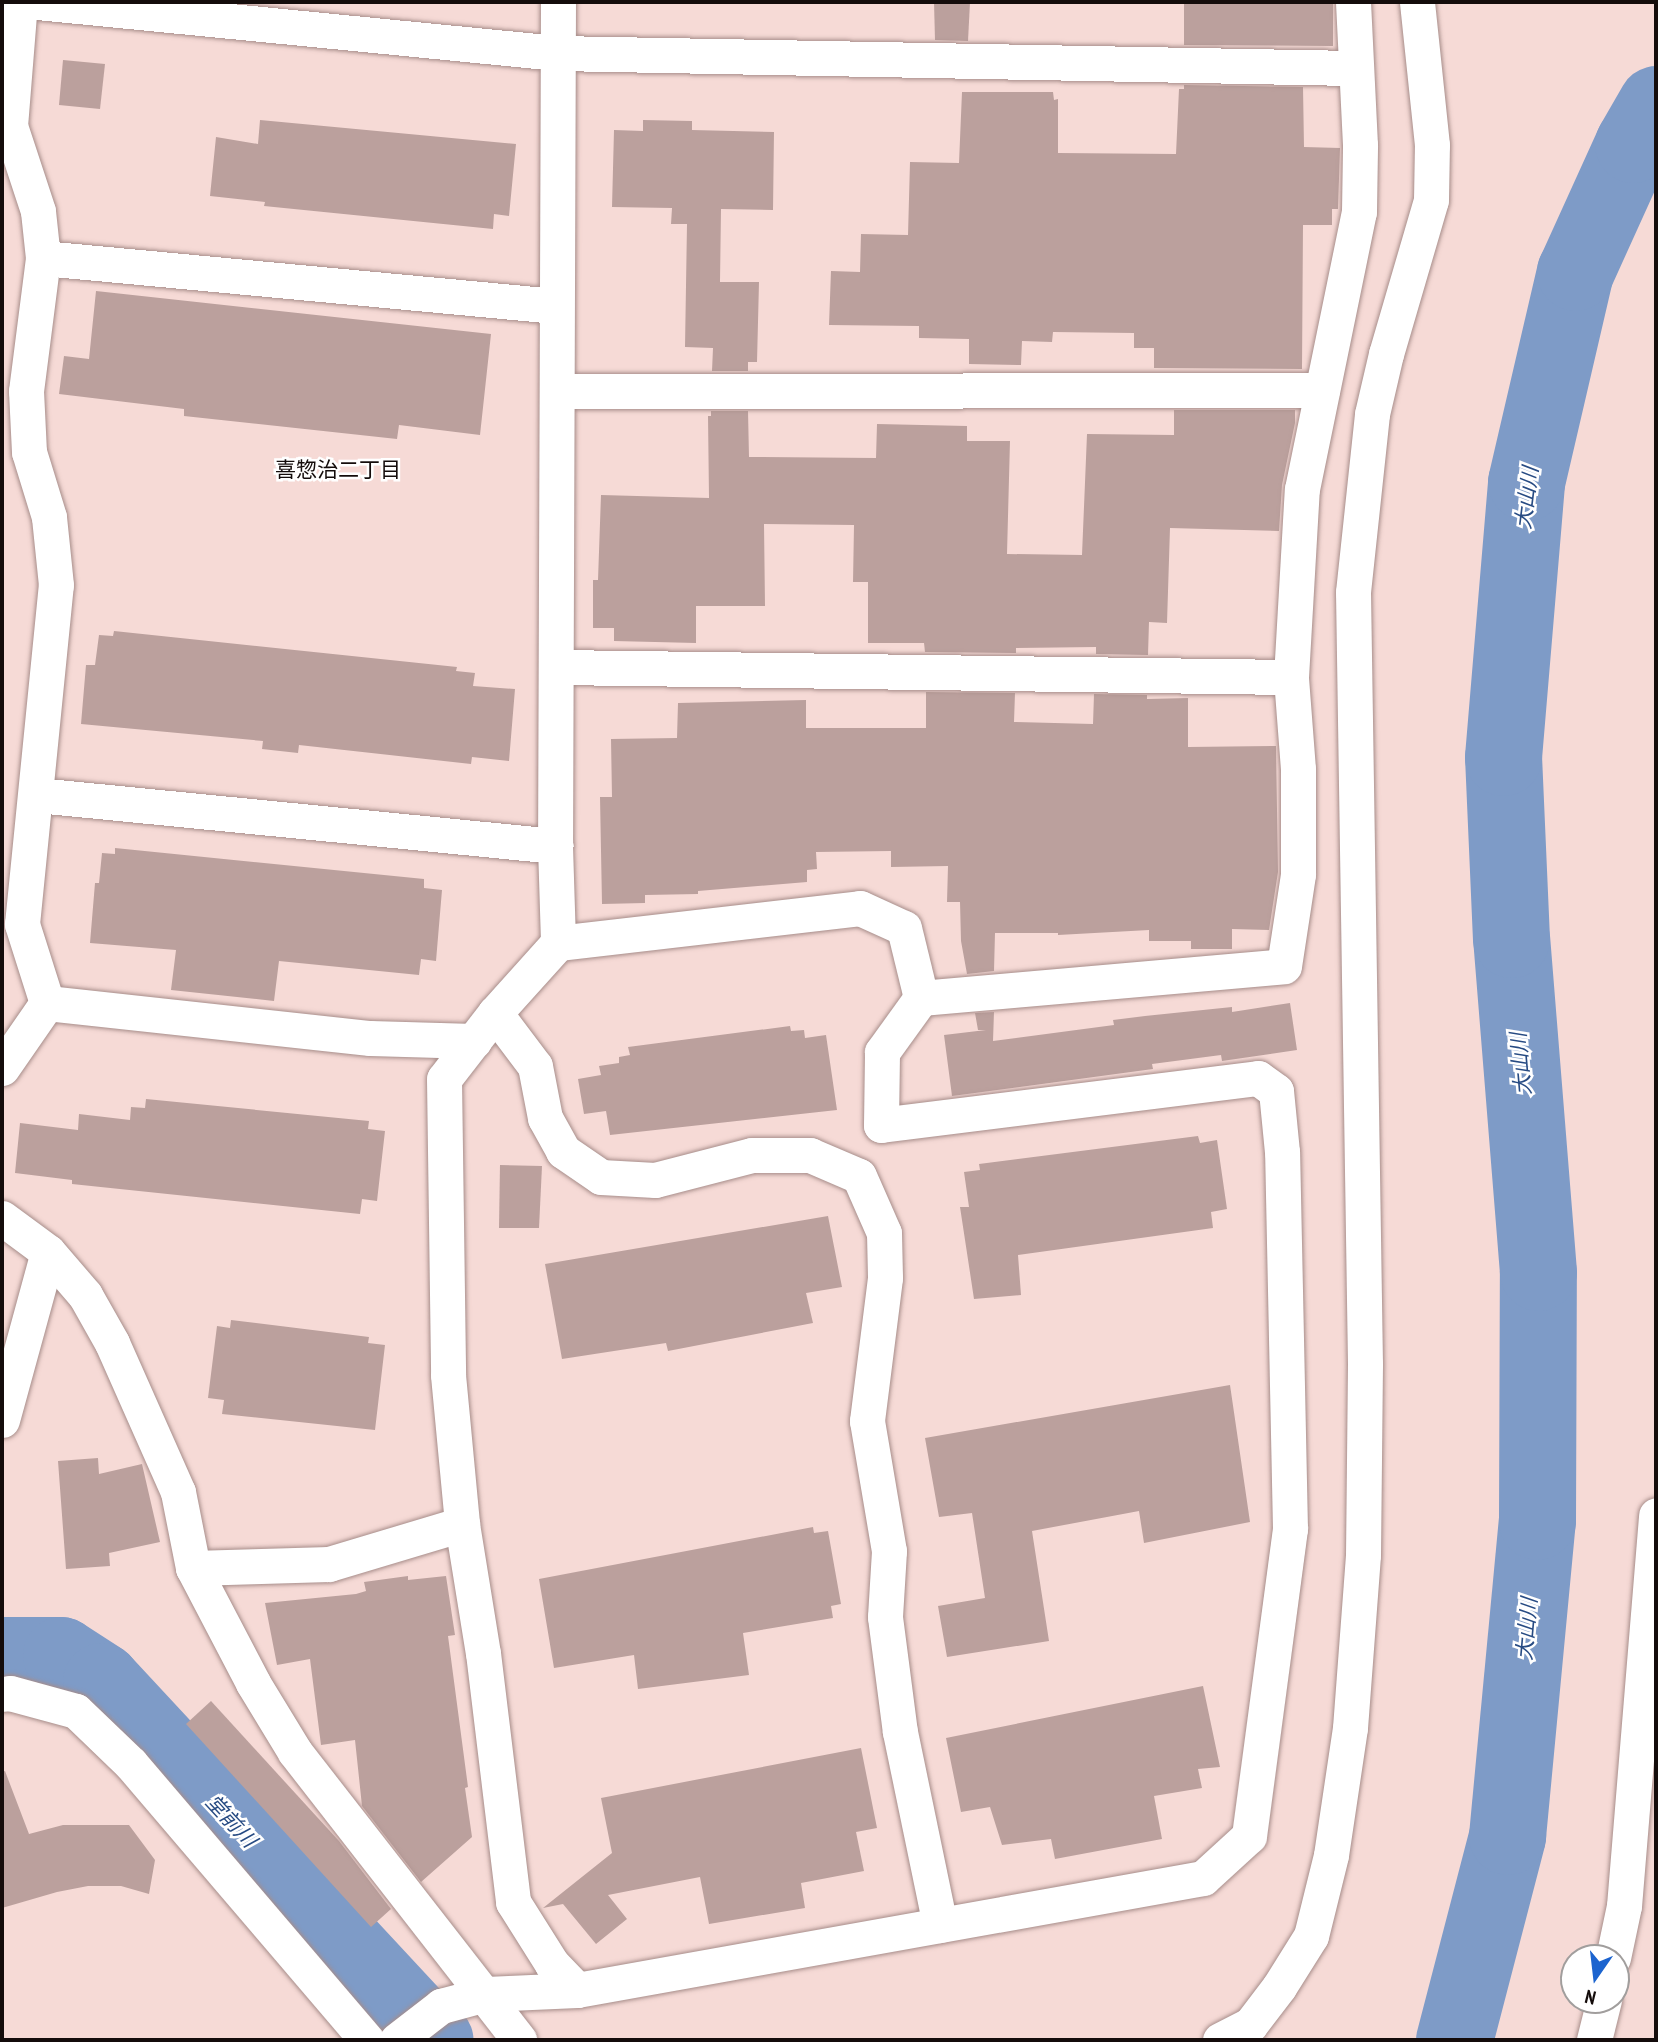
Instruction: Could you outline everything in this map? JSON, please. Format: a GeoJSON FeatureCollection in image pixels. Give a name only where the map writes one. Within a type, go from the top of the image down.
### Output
{"type":"FeatureCollection","features":[{"type":"Feature","properties":{"kind":"street"},"geometry":{"type":"LineString","coordinates":[[20,2],[10,126],[38,211],[43,258],[26,391],[29,452],[48,517],[56,585],[22,924],[47,1003]]}},
{"type":"Feature","properties":{"kind":"street"},"geometry":{"type":"LineString","coordinates":[[37,2],[557,53],[1355,68]]}},
{"type":"Feature","properties":{"kind":"street"},"geometry":{"type":"LineString","coordinates":[[558,2],[555,846],[558,943]]}},
{"type":"Feature","properties":{"kind":"street"},"geometry":{"type":"LineString","coordinates":[[397,2040],[442,2006],[486,1994],[577,1990],[1203,1878],[1249,1836],[1290,1529],[1283,1194],[1276,1091],[1258,1078],[881,1125],[882,1052],[922,998],[1284,966],[1298,874],[1298,769],[1291,677],[1302,489],[1359,212],[1360,145],[1353,2]]}},
{"type":"Feature","properties":{"kind":"street"},"geometry":{"type":"LineString","coordinates":[[1220,2040],[1250,2025],[1279,1987],[1311,1936],[1331,1855],[1350,1728],[1363,1555],[1364,1377],[1353,592],[1372,414],[1386,354],[1431,200],[1432,145],[1417,2]]}},
{"type":"Feature","properties":{"kind":"street"},"geometry":{"type":"LineString","coordinates":[[43,258],[556,306]]}},
{"type":"Feature","properties":{"kind":"street"},"geometry":{"type":"LineString","coordinates":[[558,391],[1322,390]]}},
{"type":"Feature","properties":{"kind":"street"},"geometry":{"type":"LineString","coordinates":[[556,667],[1291,677]]}},
{"type":"Feature","properties":{"kind":"street"},"geometry":{"type":"LineString","coordinates":[[37,795],[555,846]]}},
{"type":"Feature","properties":{"kind":"street"},"geometry":{"type":"LineString","coordinates":[[577,1990],[552,1964],[513,1902],[483,1653],[462,1524],[447,1375],[444,1079],[495,1013],[558,943],[860,908],[904,928],[922,998]]}},
{"type":"Feature","properties":{"kind":"street"},"geometry":{"type":"LineString","coordinates":[[47,1003],[370,1038],[474,1041]]}},
{"type":"Feature","properties":{"kind":"street"},"geometry":{"type":"LineString","coordinates":[[2,1069],[47,1003]]}},
{"type":"Feature","properties":{"kind":"street"},"geometry":{"type":"LineString","coordinates":[[495,1013],[535,1066],[545,1118],[563,1151],[601,1177],[654,1180],[752,1156],[810,1155],[859,1176],[884,1233],[885,1278],[867,1422],[889,1551],[885,1617],[900,1732],[940,1925]]}},
{"type":"Feature","properties":{"kind":"street"},"geometry":{"type":"LineString","coordinates":[[2,1218],[48,1252],[85,1295],[112,1343],[178,1492],[193,1568],[253,1683],[295,1752],[486,1994],[519,2040]]}},
{"type":"Feature","properties":{"kind":"street"},"geometry":{"type":"LineString","coordinates":[[2,1420],[48,1252]]}},
{"type":"Feature","properties":{"kind":"street"},"geometry":{"type":"LineString","coordinates":[[1616,1944],[1624,1906],[1656,1515]]}},
{"type":"Feature","properties":{"kind":"street"},"geometry":{"type":"LineString","coordinates":[[193,1568],[329,1564],[462,1524]]}},
{"type":"Feature","properties":{"kind":"street"},"geometry":{"type":"LineString","coordinates":[[2,1694],[10,1693],[76,1711],[131,1764],[367,2040]]}},
{"type":"Feature","properties":{"kind":"street"},"geometry":{"type":"LineString","coordinates":[[1594,2040],[1600,2014]]}},
{"type":"Feature","properties":{"kind":"building"},"geometry":{"type":"Polygon","coordinates":[[[934,2],[970,2],[968,41],[935,40],[934,2]]]}},
{"type":"Feature","properties":{"kind":"building"},"geometry":{"type":"Polygon","coordinates":[[[1184,2],[1333,2],[1333,46],[1184,45],[1184,2]]]}},
{"type":"Feature","properties":{"kind":"building"},"geometry":{"type":"Polygon","coordinates":[[[63,60],[105,64],[100,109],[59,105],[63,60]]]}},
{"type":"Feature","properties":{"kind":"building"},"geometry":{"type":"Polygon","coordinates":[[[1184,85],[1303,87],[1304,147],[1340,148],[1338,209],[1332,209],[1332,225],[1303,225],[1302,369],[1154,368],[1154,348],[1134,348],[1134,333],[1053,332],[1052,342],[1022,341],[1021,365],[969,364],[969,339],[919,338],[919,326],[829,325],[831,271],[860,272],[861,234],[908,235],[910,162],[959,163],[962,92],[1053,92],[1054,100],[1058,99],[1058,153],[1176,154],[1179,89],[1184,89],[1184,85]]]}},
{"type":"Feature","properties":{"kind":"building"},"geometry":{"type":"Polygon","coordinates":[[[260,120],[516,144],[509,216],[494,214],[493,229],[264,206],[265,202],[210,196],[216,137],[258,144],[260,120]]]}},
{"type":"Feature","properties":{"kind":"building"},"geometry":{"type":"Polygon","coordinates":[[[643,120],[692,121],[692,130],[774,132],[773,210],[721,209],[720,282],[759,282],[757,362],[748,362],[748,371],[712,371],[713,348],[685,347],[687,224],[671,224],[672,208],[612,207],[614,130],[643,131],[643,120]]]}},
{"type":"Feature","properties":{"kind":"building"},"geometry":{"type":"Polygon","coordinates":[[[96,291],[491,334],[480,435],[399,425],[397,439],[184,416],[184,409],[59,394],[64,356],[89,359],[96,291]]]}},
{"type":"Feature","properties":{"kind":"building"},"geometry":{"type":"Polygon","coordinates":[[[1174,410],[1295,410],[1295,423],[1282,485],[1279,531],[1170,528],[1167,623],[1149,622],[1148,655],[1096,654],[1096,647],[1016,648],[1016,653],[925,652],[924,643],[868,643],[868,582],[853,582],[854,525],[764,524],[765,606],[696,606],[696,643],[614,641],[614,628],[593,628],[593,580],[598,580],[601,495],[709,498],[708,416],[711,416],[711,411],[748,411],[749,457],[876,458],[877,424],[967,426],[967,441],[1010,441],[1007,554],[1082,555],[1087,434],[1174,435],[1174,410]]]}},
{"type":"Feature","properties":{"kind":"building"},"geometry":{"type":"Polygon","coordinates":[[[114,631],[457,667],[456,671],[475,673],[473,686],[515,689],[509,761],[472,757],[471,764],[299,745],[298,753],[262,749],[263,741],[81,724],[86,665],[95,665],[99,635],[113,636],[114,631]]]}},
{"type":"Feature","properties":{"kind":"building"},"geometry":{"type":"Polygon","coordinates":[[[926,692],[1015,693],[1014,722],[1093,724],[1094,694],[1147,695],[1147,699],[1188,698],[1188,747],[1276,746],[1278,872],[1269,930],[1232,929],[1232,949],[1191,949],[1191,941],[1149,941],[1149,930],[1058,935],[995,933],[994,971],[967,974],[961,941],[960,902],[947,902],[948,866],[891,867],[891,851],[816,852],[817,869],[807,870],[807,882],[698,891],[698,894],[645,895],[645,903],[602,904],[600,797],[612,797],[611,739],[677,738],[678,703],[806,700],[806,728],[926,728],[926,692]]]}},
{"type":"Feature","properties":{"kind":"building"},"geometry":{"type":"Polygon","coordinates":[[[115,848],[424,879],[424,888],[442,890],[436,961],[421,959],[419,975],[279,961],[274,1001],[171,990],[176,950],[90,943],[95,883],[99,883],[102,853],[115,854],[115,848]]]}},
{"type":"Feature","properties":{"kind":"building"},"geometry":{"type":"Polygon","coordinates":[[[1290,1003],[1297,1050],[1222,1061],[1221,1055],[1152,1064],[1153,1069],[952,1096],[944,1035],[986,1030],[978,1030],[975,1013],[994,1012],[993,1041],[1114,1025],[1113,1020],[1232,1007],[1232,1012],[1290,1003]]]}},
{"type":"Feature","properties":{"kind":"building"},"geometry":{"type":"Polygon","coordinates":[[[790,1026],[791,1031],[804,1030],[805,1038],[826,1035],[837,1110],[610,1135],[606,1111],[584,1114],[578,1079],[601,1075],[599,1066],[619,1063],[619,1057],[630,1055],[628,1047],[790,1026]]]}},
{"type":"Feature","properties":{"kind":"building"},"geometry":{"type":"Polygon","coordinates":[[[146,1099],[369,1121],[368,1129],[385,1131],[377,1201],[362,1199],[360,1214],[72,1184],[72,1180],[15,1173],[20,1123],[78,1130],[79,1114],[130,1120],[131,1107],[145,1108],[146,1099]]]}},
{"type":"Feature","properties":{"kind":"building"},"geometry":{"type":"Polygon","coordinates":[[[1198,1136],[1200,1143],[1217,1140],[1227,1209],[1211,1212],[1213,1228],[1018,1255],[1021,1295],[974,1299],[960,1207],[969,1207],[964,1172],[980,1170],[979,1164],[1198,1136]]]}},
{"type":"Feature","properties":{"kind":"building"},"geometry":{"type":"Polygon","coordinates":[[[500,1165],[542,1166],[539,1228],[499,1228],[500,1165]]]}},
{"type":"Feature","properties":{"kind":"building"},"geometry":{"type":"Polygon","coordinates":[[[828,1216],[842,1287],[806,1293],[813,1323],[668,1351],[666,1343],[562,1359],[545,1264],[828,1216]]]}},
{"type":"Feature","properties":{"kind":"building"},"geometry":{"type":"Polygon","coordinates":[[[231,1320],[369,1337],[368,1343],[385,1345],[375,1430],[222,1414],[224,1400],[208,1398],[217,1326],[230,1328],[231,1320]]]}},
{"type":"Feature","properties":{"kind":"building"},"geometry":{"type":"Polygon","coordinates":[[[1230,1385],[1250,1522],[1144,1543],[1139,1511],[1032,1531],[1049,1641],[947,1657],[938,1606],[985,1598],[972,1513],[939,1517],[925,1438],[1230,1385]]]}},
{"type":"Feature","properties":{"kind":"building"},"geometry":{"type":"Polygon","coordinates":[[[98,1458],[99,1474],[142,1464],[160,1542],[109,1553],[110,1566],[66,1569],[58,1461],[98,1458]]]}},
{"type":"Feature","properties":{"kind":"building"},"geometry":{"type":"Polygon","coordinates":[[[813,1527],[814,1533],[828,1531],[841,1604],[831,1606],[833,1618],[743,1633],[749,1675],[638,1689],[634,1655],[554,1668],[539,1579],[813,1527]]]}},
{"type":"Feature","properties":{"kind":"building"},"geometry":{"type":"Polygon","coordinates":[[[408,1576],[408,1580],[446,1576],[455,1635],[448,1636],[472,1837],[421,1882],[362,1806],[355,1740],[321,1745],[310,1659],[277,1665],[265,1603],[356,1594],[366,1591],[364,1582],[408,1576]]]}},
{"type":"Feature","properties":{"kind":"building"},"geometry":{"type":"Polygon","coordinates":[[[1203,1686],[1220,1767],[1198,1769],[1202,1788],[1154,1796],[1162,1839],[1055,1859],[1051,1839],[1002,1845],[990,1807],[961,1812],[946,1738],[1203,1686]]]}},
{"type":"Feature","properties":{"kind":"building"},"geometry":{"type":"Polygon","coordinates":[[[211,1701],[339,1841],[391,1909],[371,1927],[186,1724],[211,1701]]]}},
{"type":"Feature","properties":{"kind":"building"},"geometry":{"type":"Polygon","coordinates":[[[861,1748],[877,1828],[856,1832],[864,1871],[801,1883],[805,1908],[709,1924],[700,1877],[608,1895],[627,1919],[596,1944],[563,1904],[543,1908],[612,1853],[601,1798],[861,1748]]]}},
{"type":"Feature","properties":{"kind":"building"},"geometry":{"type":"Polygon","coordinates":[[[5,1771],[29,1834],[63,1825],[129,1825],[155,1860],[149,1894],[121,1886],[88,1886],[2,1908],[2,1772],[5,1771]]]}},
{"type":"Feature","properties":{"kind":"waterway","name":"大山川"},"geometry":{"type":"LineString","coordinates":[[1454,2040],[1507,1836],[1537,1521],[1538,1272],[1511,939],[1503,757],[1526,482],[1575,272],[1633,144],[1656,104]]}},
{"type":"Feature","properties":{"kind":"waterway","name":"堂前川"},"geometry":{"type":"LineString","coordinates":[[2,1655],[61,1655],[101,1681],[435,2040]]}},
{"type":"Feature","properties":{"kind":"district","name":"喜惣治二丁目"},"geometry":{"type":"Point","coordinates":[338,470]}}]}
